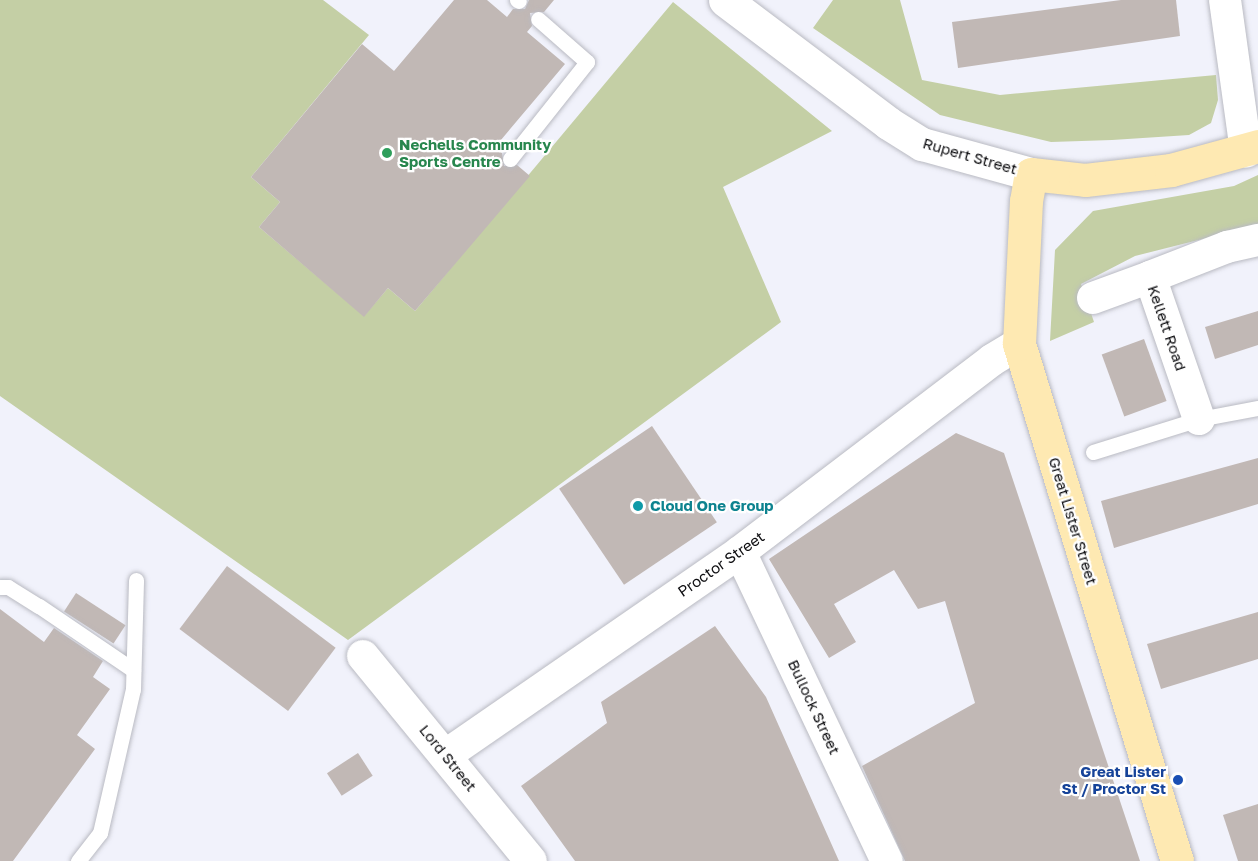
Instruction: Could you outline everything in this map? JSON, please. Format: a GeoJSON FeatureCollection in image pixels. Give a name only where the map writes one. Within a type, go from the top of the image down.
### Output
{"type":"FeatureCollection","features":[{"type":"Feature","properties":{"kind":"main road","name":"Rupert Street"},"geometry":{"type":"LineString","coordinates":[[1031,174],[1085,180],[1171,170],[1252,149]]}},
{"type":"Feature","properties":{"kind":"main road","name":"Great Lister Street"},"geometry":{"type":"LineString","coordinates":[[1031,174],[1020,273],[1019,344],[1177,861]]}},
{"type":"Feature","properties":{"kind":"street","name":"Rupert Street"},"geometry":{"type":"LineString","coordinates":[[725,0],[888,123],[922,144],[1031,174]]}},
{"type":"Feature","properties":{"kind":"street"},"geometry":{"type":"LineString","coordinates":[[1225,0],[1252,149]]}},
{"type":"Feature","properties":{"kind":"street","name":"Kellett Road"},"geometry":{"type":"LineString","coordinates":[[1199,419],[1150,277],[1227,247],[1258,240]]}},
{"type":"Feature","properties":{"kind":"street"},"geometry":{"type":"LineString","coordinates":[[1093,298],[1150,277]]}},
{"type":"Feature","properties":{"kind":"street","name":"Proctor Street"},"geometry":{"type":"LineString","coordinates":[[446,755],[741,552],[992,360],[1019,344]]}},
{"type":"Feature","properties":{"kind":"street","name":"Bullock Street"},"geometry":{"type":"LineString","coordinates":[[741,552],[887,861]]}},
{"type":"Feature","properties":{"kind":"street","name":"Lord Street"},"geometry":{"type":"LineString","coordinates":[[363,656],[531,861]]}},
{"type":"Feature","properties":{"kind":"lane"},"geometry":{"type":"LineString","coordinates":[[510,159],[587,62],[538,19]]}},
{"type":"Feature","properties":{"kind":"lane"},"geometry":{"type":"LineString","coordinates":[[1093,453],[1199,419],[1258,408]]}},
{"type":"Feature","properties":{"kind":"lane"},"geometry":{"type":"LineString","coordinates":[[78,861],[100,833],[133,689],[136,580]]}},
{"type":"Feature","properties":{"kind":"lane"},"geometry":{"type":"LineString","coordinates":[[0,587],[8,587],[39,606],[133,670]]}},
{"type":"Feature","properties":{"kind":"green space"},"geometry":{"type":"Polygon","coordinates":[[[0,0],[323,0],[369,35],[251,177],[280,202],[259,227],[364,316],[388,288],[415,311],[673,2],[832,131],[723,187],[781,322],[348,640],[0,396],[0,0]]]}},
{"type":"Feature","properties":{"kind":"green space"},"geometry":{"type":"Polygon","coordinates":[[[833,0],[900,0],[922,80],[1000,95],[1216,75],[1218,100],[1211,123],[1189,135],[1112,140],[1051,142],[940,115],[813,28],[833,0]]]}},
{"type":"Feature","properties":{"kind":"green space"},"geometry":{"type":"Polygon","coordinates":[[[1258,175],[1258,225],[1135,256],[1081,284],[1094,322],[1050,341],[1055,250],[1093,211],[1234,186],[1258,175]]]}},
{"type":"Feature","properties":{"kind":"building","name":"Nechells Community Sports Centre"},"geometry":{"type":"Polygon","coordinates":[[[454,0],[487,0],[507,17],[513,9],[525,9],[529,0],[554,0],[544,12],[530,13],[532,26],[527,32],[565,64],[495,147],[502,153],[504,166],[517,165],[530,176],[415,311],[388,288],[364,317],[259,227],[280,202],[251,177],[362,44],[394,71],[454,0]]]}},
{"type":"Feature","properties":{"kind":"building"},"geometry":{"type":"Polygon","coordinates":[[[1121,0],[1176,0],[1180,36],[958,68],[952,22],[1121,0]]]}},
{"type":"Feature","properties":{"kind":"building"},"geometry":{"type":"Polygon","coordinates":[[[1258,311],[1258,345],[1215,359],[1205,327],[1258,311]]]}},
{"type":"Feature","properties":{"kind":"building"},"geometry":{"type":"Polygon","coordinates":[[[1144,339],[1167,401],[1124,416],[1102,354],[1144,339]]]}},
{"type":"Feature","properties":{"kind":"building","name":"Cloud One Group"},"geometry":{"type":"Polygon","coordinates":[[[652,426],[717,522],[624,585],[559,489],[652,426]]]}},
{"type":"Feature","properties":{"kind":"building"},"geometry":{"type":"Polygon","coordinates":[[[956,433],[1004,453],[1140,861],[905,861],[862,766],[975,703],[945,601],[918,609],[894,570],[834,604],[856,642],[829,658],[769,559],[956,433]]]}},
{"type":"Feature","properties":{"kind":"building"},"geometry":{"type":"Polygon","coordinates":[[[1258,458],[1258,504],[1114,548],[1101,501],[1258,458]]]}},
{"type":"Feature","properties":{"kind":"building"},"geometry":{"type":"Polygon","coordinates":[[[227,566],[336,648],[288,711],[179,629],[227,566]]]}},
{"type":"Feature","properties":{"kind":"building"},"geometry":{"type":"Polygon","coordinates":[[[76,593],[125,625],[113,644],[64,611],[76,593]]]}},
{"type":"Feature","properties":{"kind":"building"},"geometry":{"type":"Polygon","coordinates":[[[0,609],[44,642],[54,628],[103,661],[93,677],[110,689],[77,735],[95,749],[13,861],[0,861],[0,609]]]}},
{"type":"Feature","properties":{"kind":"building"},"geometry":{"type":"Polygon","coordinates":[[[1258,612],[1258,659],[1161,689],[1147,644],[1258,612]]]}},
{"type":"Feature","properties":{"kind":"building"},"geometry":{"type":"Polygon","coordinates":[[[715,626],[766,697],[839,861],[575,861],[521,786],[607,723],[601,702],[715,626]]]}},
{"type":"Feature","properties":{"kind":"building"},"geometry":{"type":"Polygon","coordinates":[[[358,753],[373,776],[342,796],[327,773],[358,753]]]}},
{"type":"Feature","properties":{"kind":"building"},"geometry":{"type":"Polygon","coordinates":[[[1258,804],[1258,861],[1238,861],[1223,815],[1258,804]]]}},
{"type":"Feature","properties":{"kind":"place","name":"Nechells Community Sports Centre"},"geometry":{"type":"Point","coordinates":[387,153]}},
{"type":"Feature","properties":{"kind":"place","name":"Cloud One Group"},"geometry":{"type":"Point","coordinates":[638,506]}},
{"type":"Feature","properties":{"kind":"place","name":"Great Lister St / Proctor St"},"geometry":{"type":"Point","coordinates":[1178,780]}}]}
